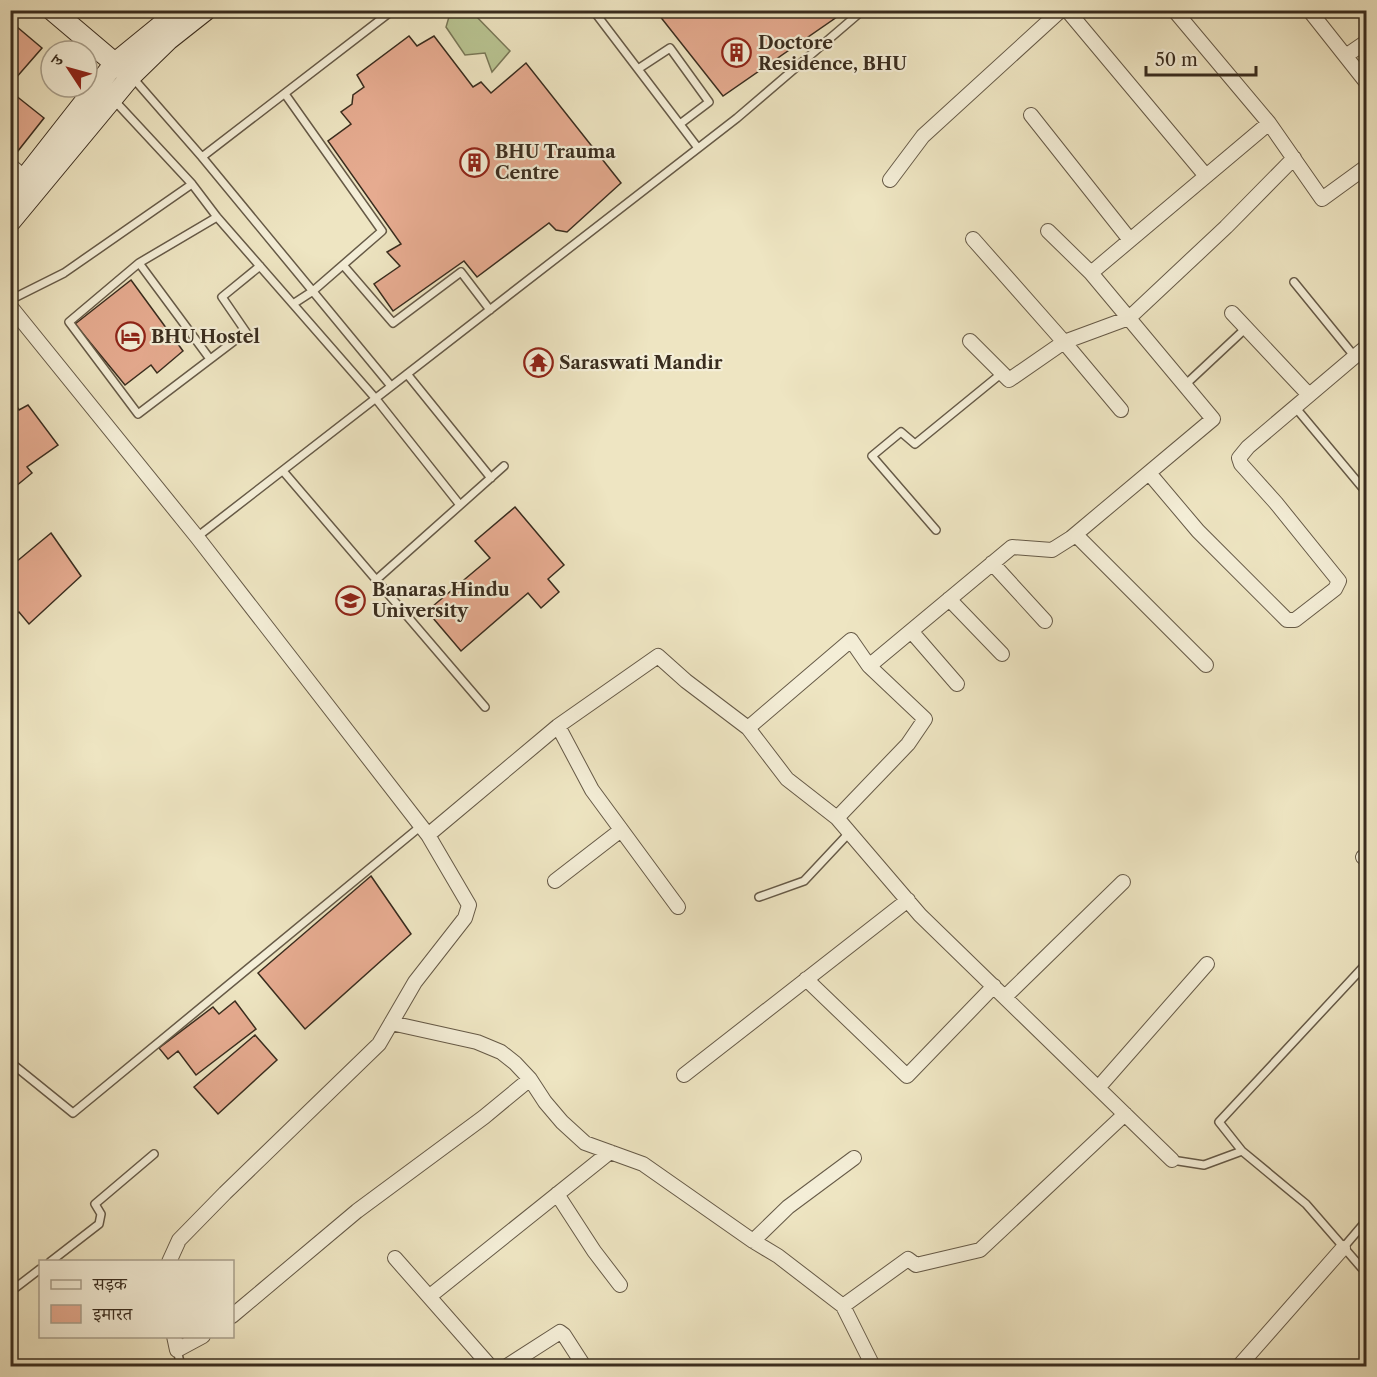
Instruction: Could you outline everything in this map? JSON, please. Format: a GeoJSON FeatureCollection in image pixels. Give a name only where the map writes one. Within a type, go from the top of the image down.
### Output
{"type":"FeatureCollection","features":[{"type":"Feature","properties":{"kind":"main road"},"geometry":{"type":"LineString","coordinates":[[52,10],[131,76]]}},
{"type":"Feature","properties":{"kind":"main road"},"geometry":{"type":"LineString","coordinates":[[10,222],[131,76],[180,10]]}},
{"type":"Feature","properties":{"kind":"main road"},"geometry":{"type":"LineString","coordinates":[[10,197],[18,172],[115,63],[206,10]]}},
{"type":"Feature","properties":{"kind":"street"},"geometry":{"type":"LineString","coordinates":[[890,180],[923,136],[1061,10]]}},
{"type":"Feature","properties":{"kind":"street"},"geometry":{"type":"LineString","coordinates":[[1067,10],[1206,176]]}},
{"type":"Feature","properties":{"kind":"street"},"geometry":{"type":"LineString","coordinates":[[1174,10],[1269,123],[1322,199],[1366,167]]}},
{"type":"Feature","properties":{"kind":"street"},"geometry":{"type":"LineString","coordinates":[[1309,10],[1347,55],[1366,82]]}},
{"type":"Feature","properties":{"kind":"street"},"geometry":{"type":"LineString","coordinates":[[1347,55],[1366,42]]}},
{"type":"Feature","properties":{"kind":"street"},"geometry":{"type":"LineString","coordinates":[[1031,115],[1130,240]]}},
{"type":"Feature","properties":{"kind":"street"},"geometry":{"type":"LineString","coordinates":[[1091,273],[1269,123]]}},
{"type":"Feature","properties":{"kind":"street"},"geometry":{"type":"LineString","coordinates":[[970,341],[1009,380],[1064,342],[1129,318],[1226,227],[1294,158]]}},
{"type":"Feature","properties":{"kind":"street"},"geometry":{"type":"LineString","coordinates":[[869,666],[1012,548],[1052,550],[1076,535],[1214,419],[1091,273],[1048,231]]}},
{"type":"Feature","properties":{"kind":"street"},"geometry":{"type":"LineString","coordinates":[[972,239],[1121,410]]}},
{"type":"Feature","properties":{"kind":"street"},"geometry":{"type":"LineString","coordinates":[[10,306],[197,537],[424,830],[469,905],[465,918],[415,982],[379,1044],[179,1240],[170,1260]]}},
{"type":"Feature","properties":{"kind":"street"},"geometry":{"type":"LineString","coordinates":[[1232,314],[1309,395]]}},
{"type":"Feature","properties":{"kind":"street"},"geometry":{"type":"LineString","coordinates":[[1149,473],[1197,531],[1287,620],[1295,620],[1335,589],[1339,581],[1241,464],[1239,458],[1248,447],[1366,347]]}},
{"type":"Feature","properties":{"kind":"street"},"geometry":{"type":"LineString","coordinates":[[1076,535],[1206,665]]}},
{"type":"Feature","properties":{"kind":"street"},"geometry":{"type":"LineString","coordinates":[[992,563],[1045,621]]}},
{"type":"Feature","properties":{"kind":"street"},"geometry":{"type":"LineString","coordinates":[[949,599],[1002,654]]}},
{"type":"Feature","properties":{"kind":"street"},"geometry":{"type":"LineString","coordinates":[[911,631],[957,684]]}},
{"type":"Feature","properties":{"kind":"street"},"geometry":{"type":"LineString","coordinates":[[748,728],[851,640],[869,666],[925,719],[908,744],[837,818]]}},
{"type":"Feature","properties":{"kind":"street"},"geometry":{"type":"LineString","coordinates":[[424,830],[558,726],[657,656],[748,728],[787,780],[837,818],[908,900],[1172,1160]]}},
{"type":"Feature","properties":{"kind":"street"},"geometry":{"type":"LineString","coordinates":[[558,726],[592,790],[678,907]]}},
{"type":"Feature","properties":{"kind":"street"},"geometry":{"type":"LineString","coordinates":[[555,881],[621,830]]}},
{"type":"Feature","properties":{"kind":"street"},"geometry":{"type":"LineString","coordinates":[[1005,997],[1123,882]]}},
{"type":"Feature","properties":{"kind":"street"},"geometry":{"type":"LineString","coordinates":[[684,1075],[908,900]]}},
{"type":"Feature","properties":{"kind":"street"},"geometry":{"type":"LineString","coordinates":[[1098,1088],[1208,964]]}},
{"type":"Feature","properties":{"kind":"street"},"geometry":{"type":"LineString","coordinates":[[806,979],[907,1076],[994,986]]}},
{"type":"Feature","properties":{"kind":"street"},"geometry":{"type":"LineString","coordinates":[[391,1023],[477,1042],[501,1052],[530,1079],[545,1102],[585,1143],[643,1164],[778,1256],[843,1306],[873,1366]]}},
{"type":"Feature","properties":{"kind":"street"},"geometry":{"type":"LineString","coordinates":[[234,1314],[357,1211],[484,1117],[530,1079]]}},
{"type":"Feature","properties":{"kind":"street"},"geometry":{"type":"LineString","coordinates":[[843,1306],[908,1259],[916,1266],[980,1250],[1125,1114]]}},
{"type":"Feature","properties":{"kind":"street"},"geometry":{"type":"LineString","coordinates":[[430,1296],[610,1152]]}},
{"type":"Feature","properties":{"kind":"street"},"geometry":{"type":"LineString","coordinates":[[753,1241],[788,1207],[855,1158]]}},
{"type":"Feature","properties":{"kind":"street"},"geometry":{"type":"LineString","coordinates":[[557,1194],[594,1251],[620,1285]]}},
{"type":"Feature","properties":{"kind":"street"},"geometry":{"type":"LineString","coordinates":[[1239,1366],[1343,1248]]}},
{"type":"Feature","properties":{"kind":"street"},"geometry":{"type":"LineString","coordinates":[[395,1258],[490,1366]]}},
{"type":"Feature","properties":{"kind":"street"},"geometry":{"type":"LineString","coordinates":[[507,1366],[560,1332],[584,1366]]}},
{"type":"Feature","properties":{"kind":"street"},"geometry":{"type":"LineString","coordinates":[[175,1343],[195,1338]]}},
{"type":"Feature","properties":{"kind":"lane"},"geometry":{"type":"LineString","coordinates":[[202,157],[393,10]]}},
{"type":"Feature","properties":{"kind":"lane"},"geometry":{"type":"LineString","coordinates":[[593,10],[698,148]]}},
{"type":"Feature","properties":{"kind":"lane"},"geometry":{"type":"LineString","coordinates":[[197,537],[737,118],[863,10]]}},
{"type":"Feature","properties":{"kind":"lane"},"geometry":{"type":"LineString","coordinates":[[638,69],[670,48],[709,102],[680,124]]}},
{"type":"Feature","properties":{"kind":"lane"},"geometry":{"type":"LineString","coordinates":[[131,76],[202,157],[392,386]]}},
{"type":"Feature","properties":{"kind":"lane"},"geometry":{"type":"LineString","coordinates":[[285,94],[382,231],[313,291],[293,304]]}},
{"type":"Feature","properties":{"kind":"lane"},"geometry":{"type":"LineString","coordinates":[[112,98],[192,184],[217,217],[376,399],[460,505]]}},
{"type":"Feature","properties":{"kind":"lane"},"geometry":{"type":"LineString","coordinates":[[10,300],[64,273],[192,184]]}},
{"type":"Feature","properties":{"kind":"lane"},"geometry":{"type":"LineString","coordinates":[[217,217],[140,263],[69,322],[138,414],[246,332],[222,297],[260,266]]}},
{"type":"Feature","properties":{"kind":"lane"},"geometry":{"type":"LineString","coordinates":[[140,263],[210,359]]}},
{"type":"Feature","properties":{"kind":"lane"},"geometry":{"type":"LineString","coordinates":[[343,265],[393,323],[460,272],[490,310]]}},
{"type":"Feature","properties":{"kind":"lane"},"geometry":{"type":"LineString","coordinates":[[1294,282],[1355,357]]}},
{"type":"Feature","properties":{"kind":"lane"},"geometry":{"type":"LineString","coordinates":[[1185,385],[1246,328]]}},
{"type":"Feature","properties":{"kind":"lane"},"geometry":{"type":"LineString","coordinates":[[936,530],[872,456],[901,432],[915,444],[1002,373]]}},
{"type":"Feature","properties":{"kind":"lane"},"geometry":{"type":"LineString","coordinates":[[407,374],[491,478]]}},
{"type":"Feature","properties":{"kind":"lane"},"geometry":{"type":"LineString","coordinates":[[1295,406],[1366,492]]}},
{"type":"Feature","properties":{"kind":"lane"},"geometry":{"type":"LineString","coordinates":[[376,580],[504,466]]}},
{"type":"Feature","properties":{"kind":"lane"},"geometry":{"type":"LineString","coordinates":[[283,471],[485,707]]}},
{"type":"Feature","properties":{"kind":"lane"},"geometry":{"type":"LineString","coordinates":[[10,1062],[73,1113],[424,830]]}},
{"type":"Feature","properties":{"kind":"lane"},"geometry":{"type":"LineString","coordinates":[[759,897],[804,881],[849,833]]}},
{"type":"Feature","properties":{"kind":"lane"},"geometry":{"type":"LineString","coordinates":[[1366,964],[1219,1122],[1242,1151],[1306,1204],[1366,1273]]}},
{"type":"Feature","properties":{"kind":"lane"},"geometry":{"type":"LineString","coordinates":[[1172,1160],[1204,1165],[1242,1151]]}},
{"type":"Feature","properties":{"kind":"lane"},"geometry":{"type":"LineString","coordinates":[[53,1260],[99,1224],[101,1214],[95,1204],[154,1154]]}},
{"type":"Feature","properties":{"kind":"lane"},"geometry":{"type":"LineString","coordinates":[[1343,1248],[1366,1221]]}},
{"type":"Feature","properties":{"kind":"lane"},"geometry":{"type":"LineString","coordinates":[[10,1292],[39,1270]]}},
{"type":"Feature","properties":{"kind":"lane"},"geometry":{"type":"LineString","coordinates":[[175,1343],[181,1366]]}},
{"type":"Feature","properties":{"kind":"green space"},"geometry":{"type":"Polygon","coordinates":[[[451,10],[471,11],[510,51],[492,72],[485,53],[465,55],[446,27],[451,10]]]}},
{"type":"Feature","properties":{"kind":"building","name":"Doctore Residence, BHU"},"geometry":{"type":"Polygon","coordinates":[[[655,10],[847,10],[723,96],[655,10]]]}},
{"type":"Feature","properties":{"kind":"building"},"geometry":{"type":"Polygon","coordinates":[[[10,21],[39,45],[39,51],[15,79],[10,75],[10,21]]]}},
{"type":"Feature","properties":{"kind":"building","name":"BHU Trauma Centre"},"geometry":{"type":"Polygon","coordinates":[[[409,36],[417,46],[434,36],[473,87],[481,82],[491,93],[526,63],[621,183],[567,232],[556,230],[549,223],[477,277],[464,261],[393,311],[374,284],[400,266],[387,252],[401,244],[328,141],[351,124],[341,112],[352,104],[353,95],[364,87],[357,75],[409,36]]]}},
{"type":"Feature","properties":{"kind":"building"},"geometry":{"type":"Polygon","coordinates":[[[10,91],[44,118],[14,156],[10,154],[10,91]]]}},
{"type":"Feature","properties":{"kind":"building","name":"BHU Hostel"},"geometry":{"type":"Polygon","coordinates":[[[131,280],[183,351],[157,373],[151,365],[125,385],[75,324],[131,280]]]}},
{"type":"Feature","properties":{"kind":"building"},"geometry":{"type":"Polygon","coordinates":[[[14,402],[19,410],[28,405],[58,445],[27,467],[32,473],[10,491],[10,405],[14,402]]]}},
{"type":"Feature","properties":{"kind":"building"},"geometry":{"type":"Polygon","coordinates":[[[515,507],[564,565],[548,579],[559,592],[541,608],[528,593],[461,651],[427,611],[490,558],[475,541],[515,507]]]}},
{"type":"Feature","properties":{"kind":"building"},"geometry":{"type":"Polygon","coordinates":[[[51,533],[81,576],[29,624],[19,612],[10,619],[10,567],[51,533]]]}},
{"type":"Feature","properties":{"kind":"building"},"geometry":{"type":"Polygon","coordinates":[[[371,876],[411,934],[305,1029],[258,973],[371,876]]]}},
{"type":"Feature","properties":{"kind":"building"},"geometry":{"type":"Polygon","coordinates":[[[235,1001],[256,1029],[196,1075],[178,1051],[168,1059],[159,1048],[213,1007],[219,1014],[235,1001]]]}},
{"type":"Feature","properties":{"kind":"building"},"geometry":{"type":"Polygon","coordinates":[[[255,1035],[277,1060],[218,1114],[194,1087],[255,1035]]]}},
{"type":"Feature","properties":{"kind":"place","name":"Doctore Residence, BHU"},"geometry":{"type":"Point","coordinates":[737,53]}},
{"type":"Feature","properties":{"kind":"place","name":"BHU Trauma Centre"},"geometry":{"type":"Point","coordinates":[474,162]}},
{"type":"Feature","properties":{"kind":"place","name":"BHU Hostel"},"geometry":{"type":"Point","coordinates":[130,337]}},
{"type":"Feature","properties":{"kind":"place","name":"Saraswati Mandir"},"geometry":{"type":"Point","coordinates":[538,363]}},
{"type":"Feature","properties":{"kind":"place","name":"Banaras Hindu University"},"geometry":{"type":"Point","coordinates":[351,600]}}]}
